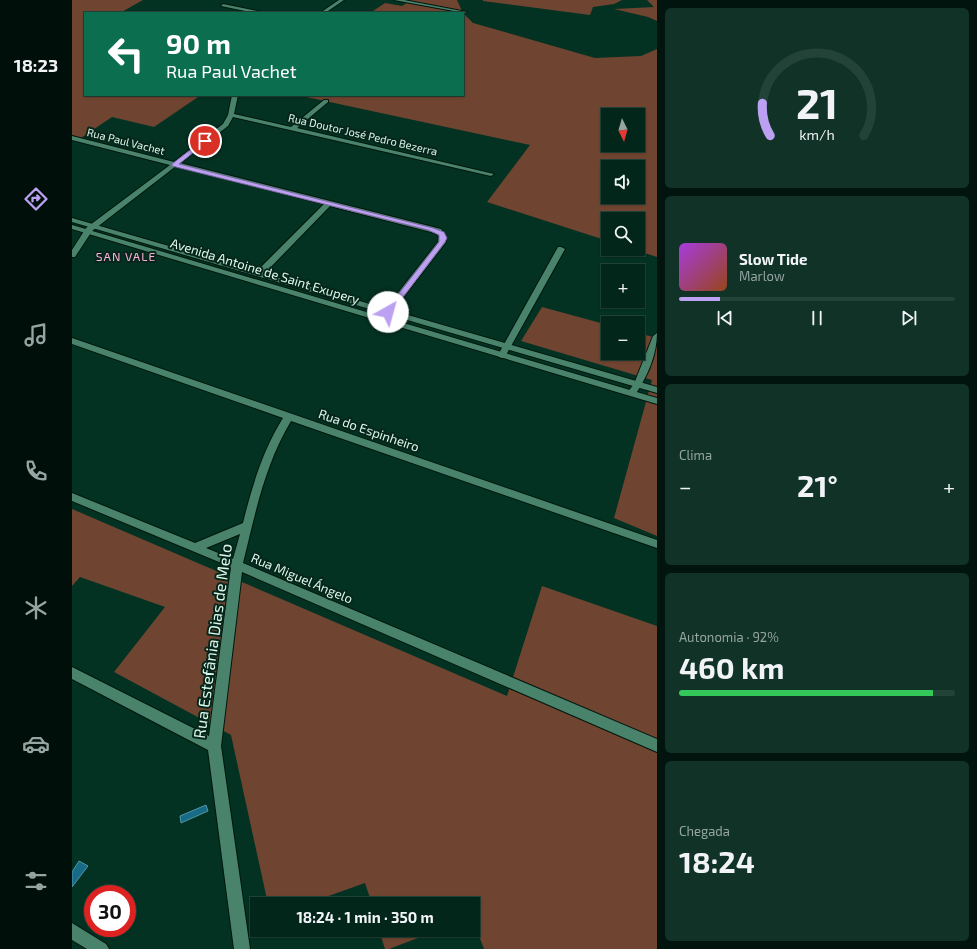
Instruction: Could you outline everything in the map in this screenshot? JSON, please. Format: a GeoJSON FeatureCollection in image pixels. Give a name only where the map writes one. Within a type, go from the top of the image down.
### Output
{"type":"FeatureCollection","features":[{"type":"Feature","properties":{"kind":"street"},"geometry":{"type":"LineString","coordinates":[[324,12],[342,0]]}},
{"type":"Feature","properties":{"kind":"street"},"geometry":{"type":"LineString","coordinates":[[396,0],[465,12]]}},
{"type":"Feature","properties":{"kind":"street"},"geometry":{"type":"LineString","coordinates":[[224,12],[224,2],[259,12]]}},
{"type":"Feature","properties":{"kind":"street"},"geometry":{"type":"LineString","coordinates":[[72,255],[90,229],[226,125],[231,115],[235,96]]}},
{"type":"Feature","properties":{"kind":"street"},"geometry":{"type":"LineString","coordinates":[[292,128],[326,101]]}},
{"type":"Feature","properties":{"kind":"street","name":"Rua Doutor José Pedro Bezerra"},"geometry":{"type":"LineString","coordinates":[[231,115],[491,174]]}},
{"type":"Feature","properties":{"kind":"street","name":"Rua Paul Vachet"},"geometry":{"type":"LineString","coordinates":[[72,138],[431,229],[442,234],[442,242],[382,319]]}},
{"type":"Feature","properties":{"kind":"street"},"geometry":{"type":"LineString","coordinates":[[259,274],[328,204]]}},
{"type":"Feature","properties":{"kind":"street","name":"Avenida Antoine de Saint Exupery"},"geometry":{"type":"LineString","coordinates":[[72,220],[90,229],[502,356],[657,401]]}},
{"type":"Feature","properties":{"kind":"street","name":"Avenida Antoine de Saint Exupery"},"geometry":{"type":"LineString","coordinates":[[72,227],[90,229],[259,274],[657,390]]}},
{"type":"Feature","properties":{"kind":"street"},"geometry":{"type":"LineString","coordinates":[[502,356],[561,249]]}},
{"type":"Feature","properties":{"kind":"street"},"geometry":{"type":"LineString","coordinates":[[632,393],[638,384],[657,336]]}},
{"type":"Feature","properties":{"kind":"street","name":"Rua do Espinheiro"},"geometry":{"type":"LineString","coordinates":[[72,341],[657,544]]}},
{"type":"Feature","properties":{"kind":"street","name":"Rua Estefânia Dias de Melo"},"geometry":{"type":"LineString","coordinates":[[242,949],[214,746],[237,565],[265,466],[276,439],[289,416]]}},
{"type":"Feature","properties":{"kind":"street","name":"Rua Miguel Ángelo"},"geometry":{"type":"LineString","coordinates":[[72,497],[237,565],[657,746]]}},
{"type":"Feature","properties":{"kind":"street"},"geometry":{"type":"LineString","coordinates":[[194,548],[247,526]]}},
{"type":"Feature","properties":{"kind":"street"},"geometry":{"type":"LineString","coordinates":[[72,674],[214,746]]}},
{"type":"Feature","properties":{"kind":"street"},"geometry":{"type":"LineString","coordinates":[[72,931],[101,949]]}},
{"type":"Feature","properties":{"kind":"shaded area"},"geometry":{"type":"Polygon","coordinates":[[[72,0],[143,0],[122,12],[84,12],[84,96],[200,96],[154,127],[112,117],[81,138],[72,135],[72,0]]]}},
{"type":"Feature","properties":{"kind":"shaded area"},"geometry":{"type":"Polygon","coordinates":[[[411,0],[457,0],[463,12],[372,12],[385,3],[402,6],[411,0]]]}},
{"type":"Feature","properties":{"kind":"shaded area"},"geometry":{"type":"Polygon","coordinates":[[[483,0],[622,0],[614,4],[593,7],[590,15],[483,0]]]}},
{"type":"Feature","properties":{"kind":"shaded area"},"geometry":{"type":"Polygon","coordinates":[[[647,0],[657,0],[657,21],[648,17],[614,9],[654,7],[647,0]]]}},
{"type":"Feature","properties":{"kind":"shaded area"},"geometry":{"type":"Polygon","coordinates":[[[464,14],[473,23],[595,58],[641,56],[657,49],[657,257],[645,253],[645,212],[601,212],[601,239],[487,202],[530,145],[302,96],[464,96],[464,14]]]}},
{"type":"Feature","properties":{"kind":"shaded area"},"geometry":{"type":"Polygon","coordinates":[[[542,307],[601,323],[601,360],[645,360],[645,335],[657,338],[657,536],[614,518],[652,380],[521,341],[542,307]]]}},
{"type":"Feature","properties":{"kind":"shaded area"},"geometry":{"type":"Polygon","coordinates":[[[72,509],[507,696],[542,586],[657,626],[657,949],[484,949],[479,937],[480,897],[370,897],[365,883],[326,897],[266,897],[231,735],[114,672],[165,607],[80,577],[72,586],[72,509]]]}},
{"type":"Feature","properties":{"kind":"shaded area"},"geometry":{"type":"Polygon","coordinates":[[[381,937],[421,937],[389,949],[385,949],[381,937]]]}},
{"type":"Feature","properties":{"kind":"water"},"geometry":{"type":"Polygon","coordinates":[[[206,805],[208,811],[181,823],[180,816],[206,805]]]}},
{"type":"Feature","properties":{"kind":"water"},"geometry":{"type":"Polygon","coordinates":[[[79,861],[88,866],[72,887],[72,872],[79,861]]]}},
{"type":"Feature","properties":{"kind":"district","name":"SAN VALE"},"geometry":{"type":"Point","coordinates":[126,256]}},
{"type":"Feature","properties":{"kind":"route"},"geometry":{"type":"LineString","coordinates":[[205,141],[174,165],[431,229],[442,234],[442,242],[388,312]]}}]}
